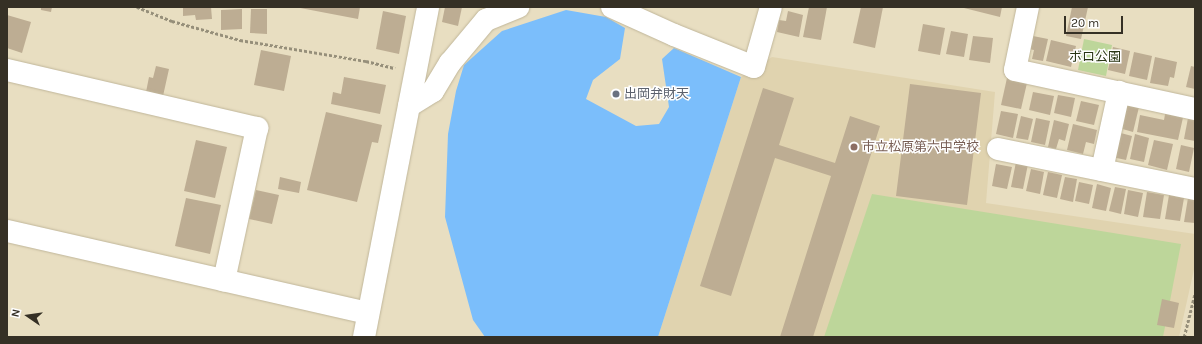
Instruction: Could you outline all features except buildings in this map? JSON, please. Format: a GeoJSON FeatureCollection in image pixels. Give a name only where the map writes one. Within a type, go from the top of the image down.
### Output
{"type":"FeatureCollection","features":[{"type":"Feature","properties":{"kind":"street"},"geometry":{"type":"LineString","coordinates":[[364,337],[428,7]]}},
{"type":"Feature","properties":{"kind":"street"},"geometry":{"type":"LineString","coordinates":[[409,106],[433,91],[450,63],[486,20],[519,7]]}},
{"type":"Feature","properties":{"kind":"street"},"geometry":{"type":"LineString","coordinates":[[612,7],[674,35],[754,67],[770,7]]}},
{"type":"Feature","properties":{"kind":"street"},"geometry":{"type":"LineString","coordinates":[[1028,7],[1015,70],[1195,109]]}},
{"type":"Feature","properties":{"kind":"street"},"geometry":{"type":"LineString","coordinates":[[7,70],[257,128],[224,280]]}},
{"type":"Feature","properties":{"kind":"street"},"geometry":{"type":"LineString","coordinates":[[1102,170],[1119,92]]}},
{"type":"Feature","properties":{"kind":"street"},"geometry":{"type":"LineString","coordinates":[[998,149],[1195,189]]}},
{"type":"Feature","properties":{"kind":"street"},"geometry":{"type":"LineString","coordinates":[[7,231],[368,313]]}},
{"type":"Feature","properties":{"kind":"path"},"geometry":{"type":"LineString","coordinates":[[137,7],[172,21],[240,40],[366,61],[402,70]]}},
{"type":"Feature","properties":{"kind":"path"},"geometry":{"type":"LineString","coordinates":[[1184,337],[1195,293]]}},
{"type":"Feature","properties":{"kind":"shaded area","name":"市立松原第六中学校"},"geometry":{"type":"Polygon","coordinates":[[[772,57],[995,92],[986,203],[1195,234],[1195,265],[1179,337],[658,337],[741,77],[772,57]]]}},
{"type":"Feature","properties":{"kind":"green space","name":"ボロ公園"},"geometry":{"type":"Polygon","coordinates":[[[1084,39],[1112,45],[1106,76],[1078,70],[1084,39]]]}},
{"type":"Feature","properties":{"kind":"green space"},"geometry":{"type":"Polygon","coordinates":[[[872,194],[1181,244],[1163,337],[824,337],[872,194]]]}},
{"type":"Feature","properties":{"kind":"water"},"geometry":{"type":"Polygon","coordinates":[[[566,10],[606,17],[625,28],[620,59],[593,80],[586,99],[636,126],[659,124],[669,107],[662,59],[674,48],[741,77],[658,337],[485,337],[473,320],[445,217],[448,134],[456,91],[464,65],[502,31],[566,10]]]}},
{"type":"Feature","properties":{"kind":"place","name":"出岡弁財天"},"geometry":{"type":"Point","coordinates":[616,94]}},
{"type":"Feature","properties":{"kind":"place","name":"市立松原第六中学校"},"geometry":{"type":"Point","coordinates":[854,147]}}]}
